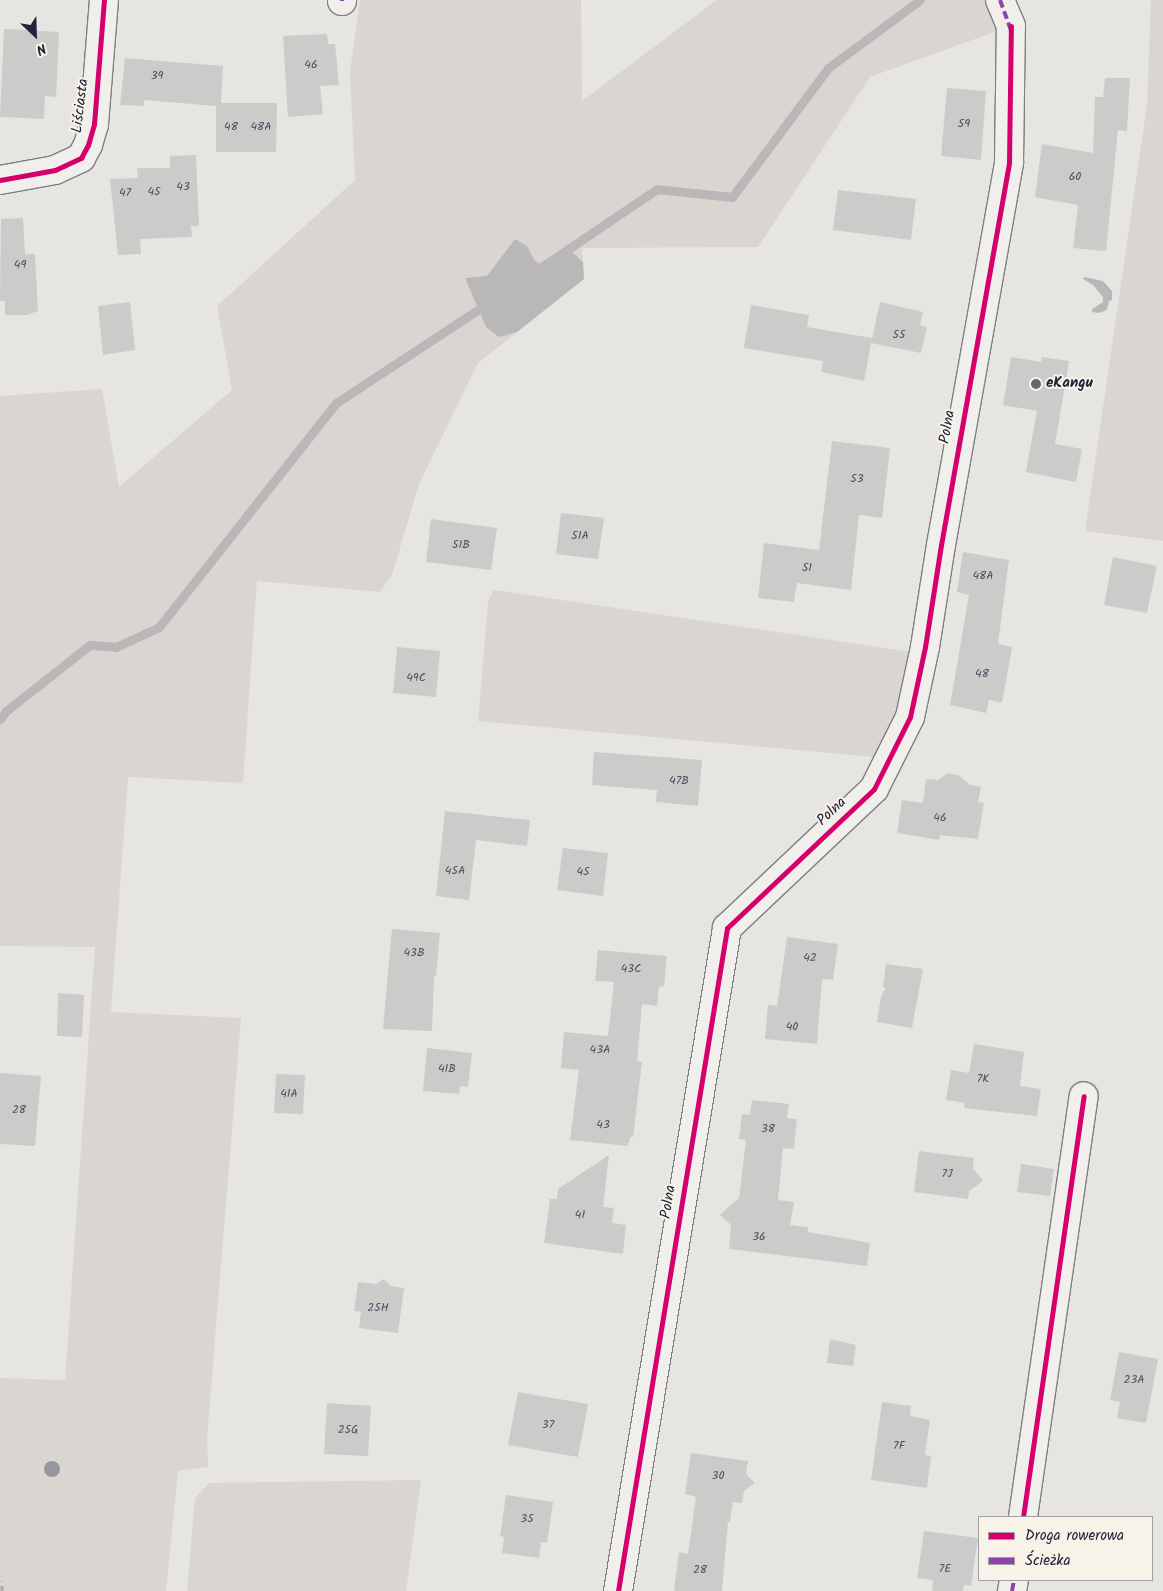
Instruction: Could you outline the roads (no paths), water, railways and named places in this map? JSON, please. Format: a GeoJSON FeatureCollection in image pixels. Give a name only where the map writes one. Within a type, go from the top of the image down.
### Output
{"type":"FeatureCollection","features":[{"type":"Feature","properties":{"kind":"street","name":"Liściasta"},"geometry":{"type":"LineString","coordinates":[[0,180],[55,170],[81,158],[88,145],[94,124],[104,0]]}},
{"type":"Feature","properties":{"kind":"street","name":"Polna"},"geometry":{"type":"LineString","coordinates":[[618,1591],[728,928],[874,789],[910,717],[925,646],[942,536],[1009,162],[1011,26],[1000,0]]}},
{"type":"Feature","properties":{"kind":"street"},"geometry":{"type":"LineString","coordinates":[[1023,1516],[1084,1096]]}},
{"type":"Feature","properties":{"kind":"waterway"},"geometry":{"type":"LineString","coordinates":[[534,272],[657,189],[732,197],[828,68],[920,0]]}},
{"type":"Feature","properties":{"kind":"waterway"},"geometry":{"type":"LineString","coordinates":[[0,719],[6,711],[90,645],[116,647],[159,627],[336,403],[488,303]]}},
{"type":"Feature","properties":{"kind":"place","name":"eKangu"},"geometry":{"type":"Point","coordinates":[1036,384]}}]}
